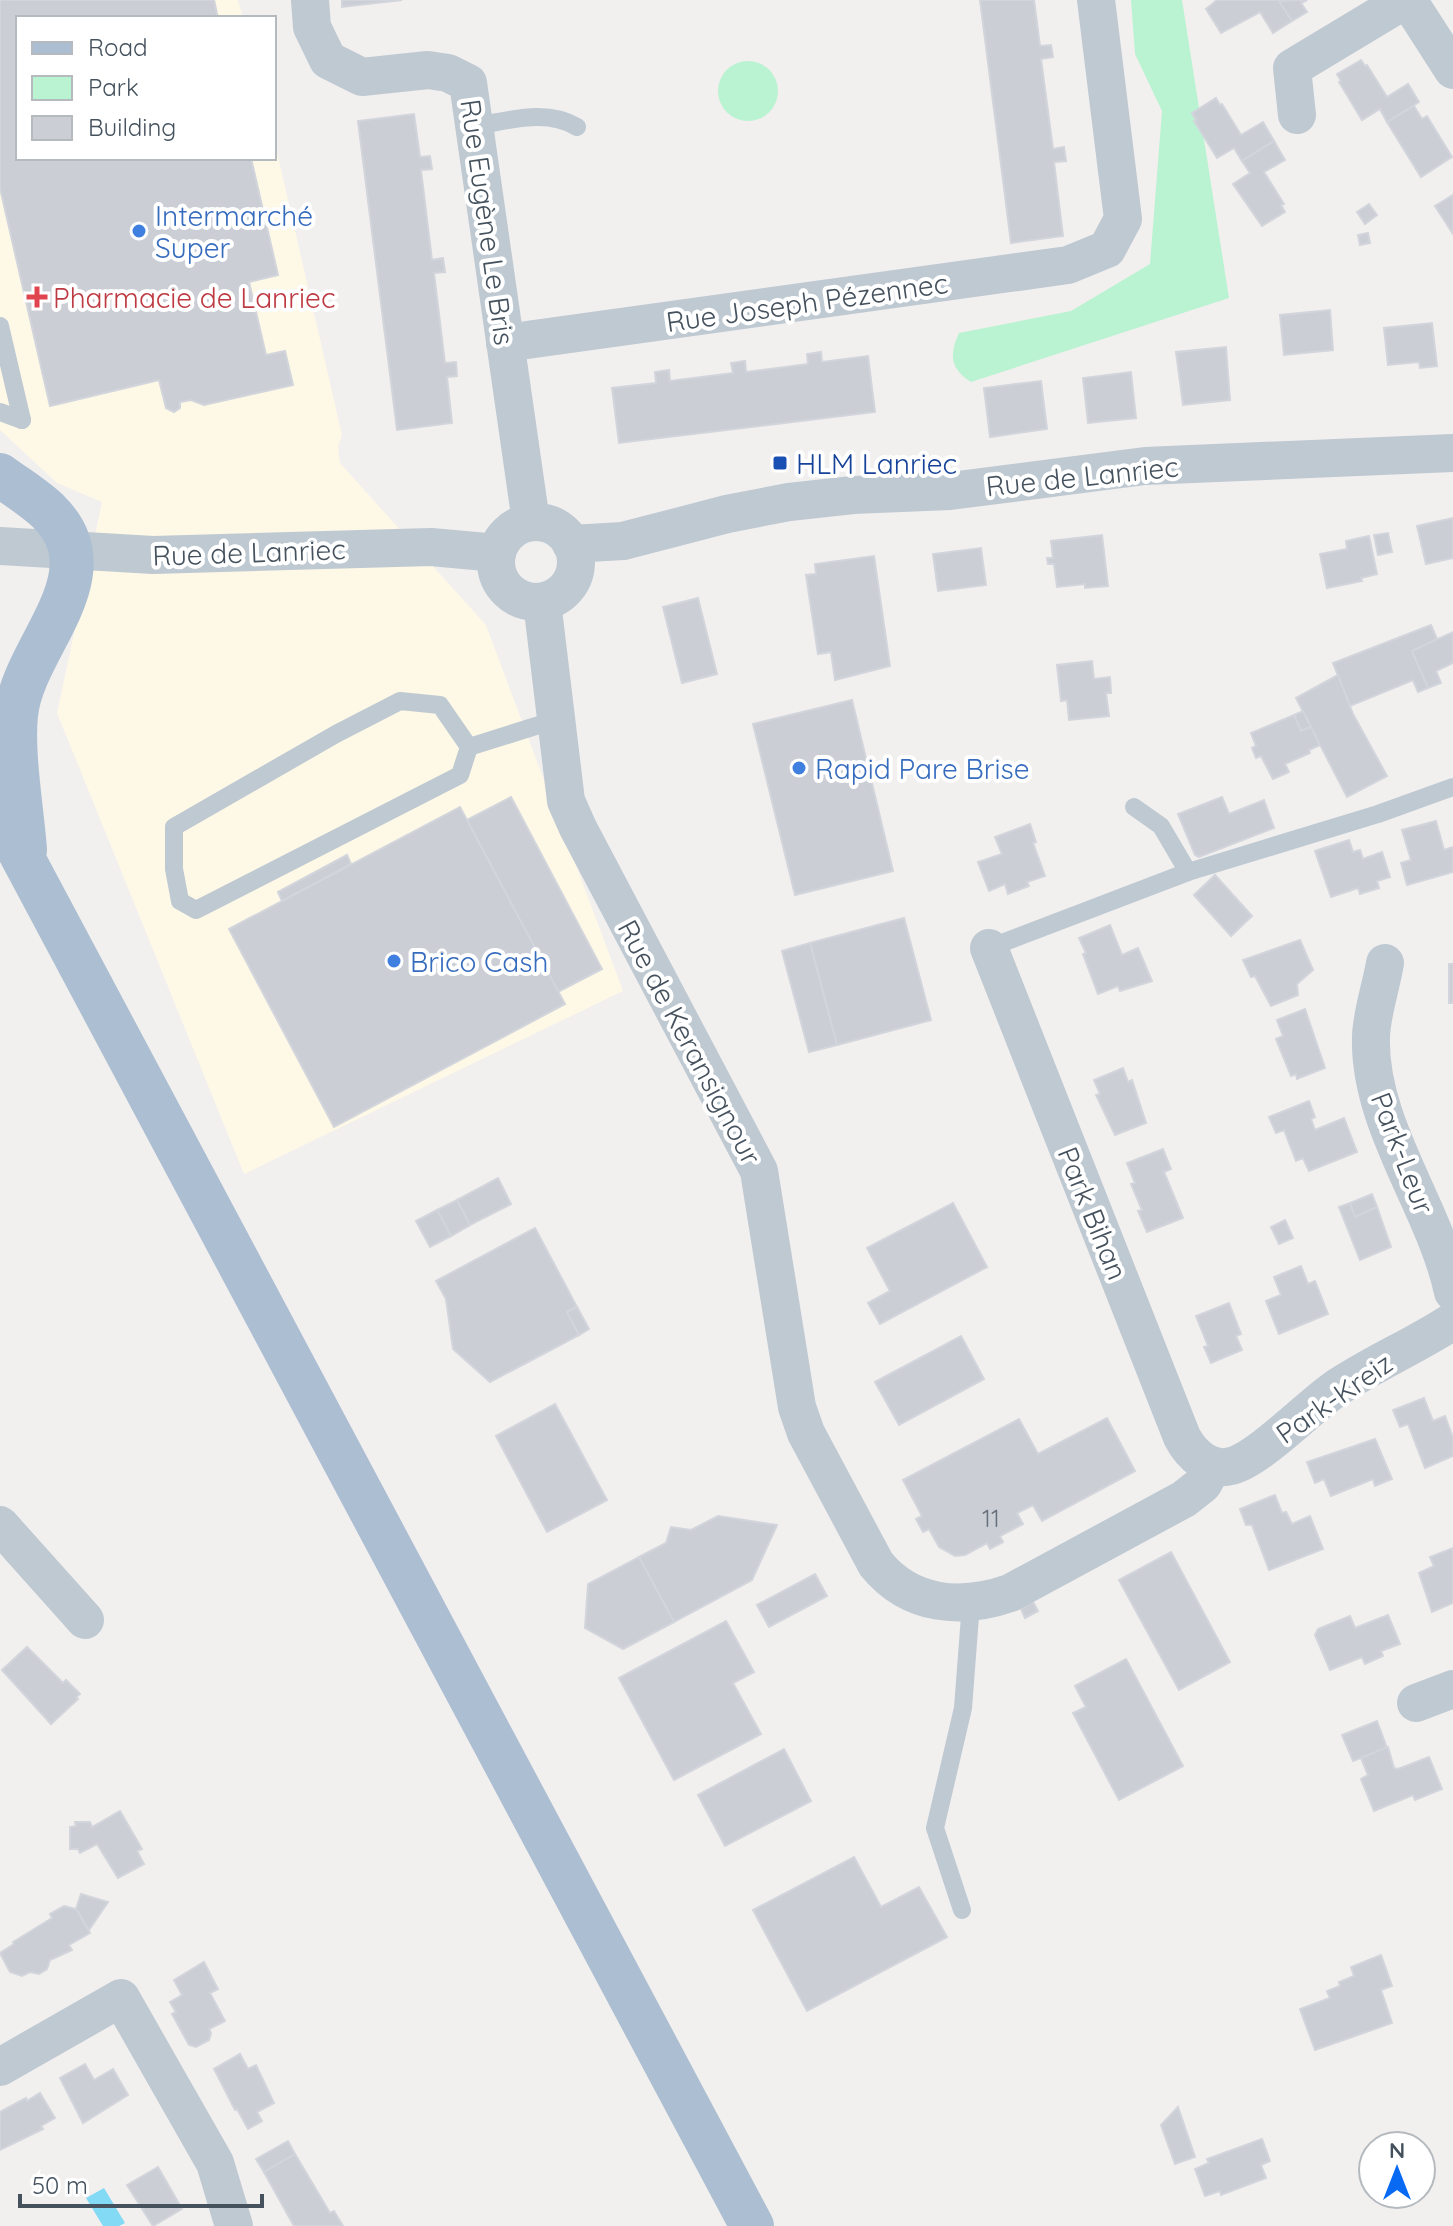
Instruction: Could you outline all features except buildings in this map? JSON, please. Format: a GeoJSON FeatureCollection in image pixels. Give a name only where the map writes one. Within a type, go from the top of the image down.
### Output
{"type":"FeatureCollection","features":[{"type":"Feature","properties":{"kind":"main road"},"geometry":{"type":"LineString","coordinates":[[0,475],[50,513],[70,550],[71,582],[64,602],[34,657],[16,714],[27,864]]}},
{"type":"Feature","properties":{"kind":"main road"},"geometry":{"type":"LineString","coordinates":[[0,815],[752,2226]]}},
{"type":"Feature","properties":{"kind":"street","name":"Rue Eugène Le Bris"},"geometry":{"type":"LineString","coordinates":[[310,0],[312,27],[328,60],[362,77],[428,70],[448,73],[468,83],[531,522]]}},
{"type":"Feature","properties":{"kind":"street","name":"Rue Joseph Pézennec"},"geometry":{"type":"LineString","coordinates":[[505,343],[1068,265],[1107,249],[1123,219],[1096,0]]}},
{"type":"Feature","properties":{"kind":"street"},"geometry":{"type":"LineString","coordinates":[[1297,115],[1292,68],[1406,0],[1453,70]]}},
{"type":"Feature","properties":{"kind":"street","name":"Rue de Lanriec"},"geometry":{"type":"LineString","coordinates":[[571,544],[623,541],[727,514],[789,502],[853,495],[950,491],[1145,466],[1453,453]]}},
{"type":"Feature","properties":{"kind":"street"},"geometry":{"type":"LineString","coordinates":[[531,522],[549,523],[560,529],[571,544],[576,565],[573,578],[555,598],[542,602],[515,596],[498,575],[497,553],[503,538],[512,529],[531,522]]}},
{"type":"Feature","properties":{"kind":"street","name":"Rue de Lanriec"},"geometry":{"type":"LineString","coordinates":[[0,546],[153,555],[436,547],[497,553]]}},
{"type":"Feature","properties":{"kind":"street","name":"Rue de Keransignour"},"geometry":{"type":"LineString","coordinates":[[542,602],[566,801],[759,1171],[797,1407],[806,1433],[876,1564],[888,1579],[912,1593],[935,1601],[984,1602],[1010,1593],[1184,1499],[1203,1484],[1213,1466]]}},
{"type":"Feature","properties":{"kind":"street","name":"Park Bihan"},"geometry":{"type":"LineString","coordinates":[[989,948],[1182,1437],[1196,1457],[1213,1466]]}},
{"type":"Feature","properties":{"kind":"street","name":"Park-Leur"},"geometry":{"type":"LineString","coordinates":[[1385,963],[1371,1035],[1375,1078],[1386,1118],[1443,1257],[1453,1292]]}},
{"type":"Feature","properties":{"kind":"street","name":"Park-Kreiz"},"geometry":{"type":"LineString","coordinates":[[1213,1466],[1228,1468],[1247,1461],[1311,1406],[1453,1321]]}},
{"type":"Feature","properties":{"kind":"street"},"geometry":{"type":"LineString","coordinates":[[0,1525],[85,1620]]}},
{"type":"Feature","properties":{"kind":"street"},"geometry":{"type":"LineString","coordinates":[[1416,1703],[1453,1689]]}},
{"type":"Feature","properties":{"kind":"street"},"geometry":{"type":"LineString","coordinates":[[0,2067],[121,1998],[215,2163],[234,2226]]}},
{"type":"Feature","properties":{"kind":"lane"},"geometry":{"type":"LineString","coordinates":[[474,126],[546,116],[563,118],[577,127]]}},
{"type":"Feature","properties":{"kind":"lane"},"geometry":{"type":"LineString","coordinates":[[0,326],[22,420],[0,412]]}},
{"type":"Feature","properties":{"kind":"lane"},"geometry":{"type":"LineString","coordinates":[[400,701],[440,705],[469,747],[460,775],[196,910],[180,901],[174,869],[174,827],[336,734],[400,701]]}},
{"type":"Feature","properties":{"kind":"lane"},"geometry":{"type":"LineString","coordinates":[[469,747],[555,720]]}},
{"type":"Feature","properties":{"kind":"lane"},"geometry":{"type":"LineString","coordinates":[[989,948],[1188,872],[1378,814],[1453,787]]}},
{"type":"Feature","properties":{"kind":"lane"},"geometry":{"type":"LineString","coordinates":[[1134,807],[1161,826],[1188,872]]}},
{"type":"Feature","properties":{"kind":"lane"},"geometry":{"type":"LineString","coordinates":[[962,1910],[935,1828],[963,1708],[971,1603]]}},
{"type":"Feature","properties":{"kind":"shaded area"},"geometry":{"type":"Polygon","coordinates":[[[0,0],[238,0],[242,16],[16,16],[16,160],[276,160],[276,148],[342,435],[338,447],[340,463],[486,625],[623,991],[244,1174],[57,713],[102,502],[57,483],[0,430],[0,0]]]}},
{"type":"Feature","properties":{"kind":"green space"},"geometry":{"type":"Polygon","coordinates":[[[1131,0],[1182,0],[1229,298],[971,382],[959,372],[953,361],[959,333],[1071,311],[1150,264],[1162,111],[1135,54],[1131,0]]]}},
{"type":"Feature","properties":{"kind":"green space"},"geometry":{"type":"Polygon","coordinates":[[[748,61],[760,63],[769,70],[776,79],[776,103],[769,112],[760,119],[748,121],[736,119],[727,112],[720,103],[718,91],[720,79],[727,70],[736,63],[748,61]]]}},
{"type":"Feature","properties":{"kind":"water"},"geometry":{"type":"Polygon","coordinates":[[[104,2188],[125,2223],[119,2226],[103,2226],[86,2198],[104,2188]]]}},
{"type":"Feature","properties":{"kind":"place","name":"Intermarché Super"},"geometry":{"type":"Point","coordinates":[139,231]}},
{"type":"Feature","properties":{"kind":"place","name":"Pharmacie de Lanriec"},"geometry":{"type":"Point","coordinates":[37,297]}},
{"type":"Feature","properties":{"kind":"place","name":"HLM Lanriec"},"geometry":{"type":"Point","coordinates":[780,463]}},
{"type":"Feature","properties":{"kind":"place","name":"Rapid Pare Brise"},"geometry":{"type":"Point","coordinates":[799,768]}},
{"type":"Feature","properties":{"kind":"place","name":"Brico Cash"},"geometry":{"type":"Point","coordinates":[394,961]}}]}
